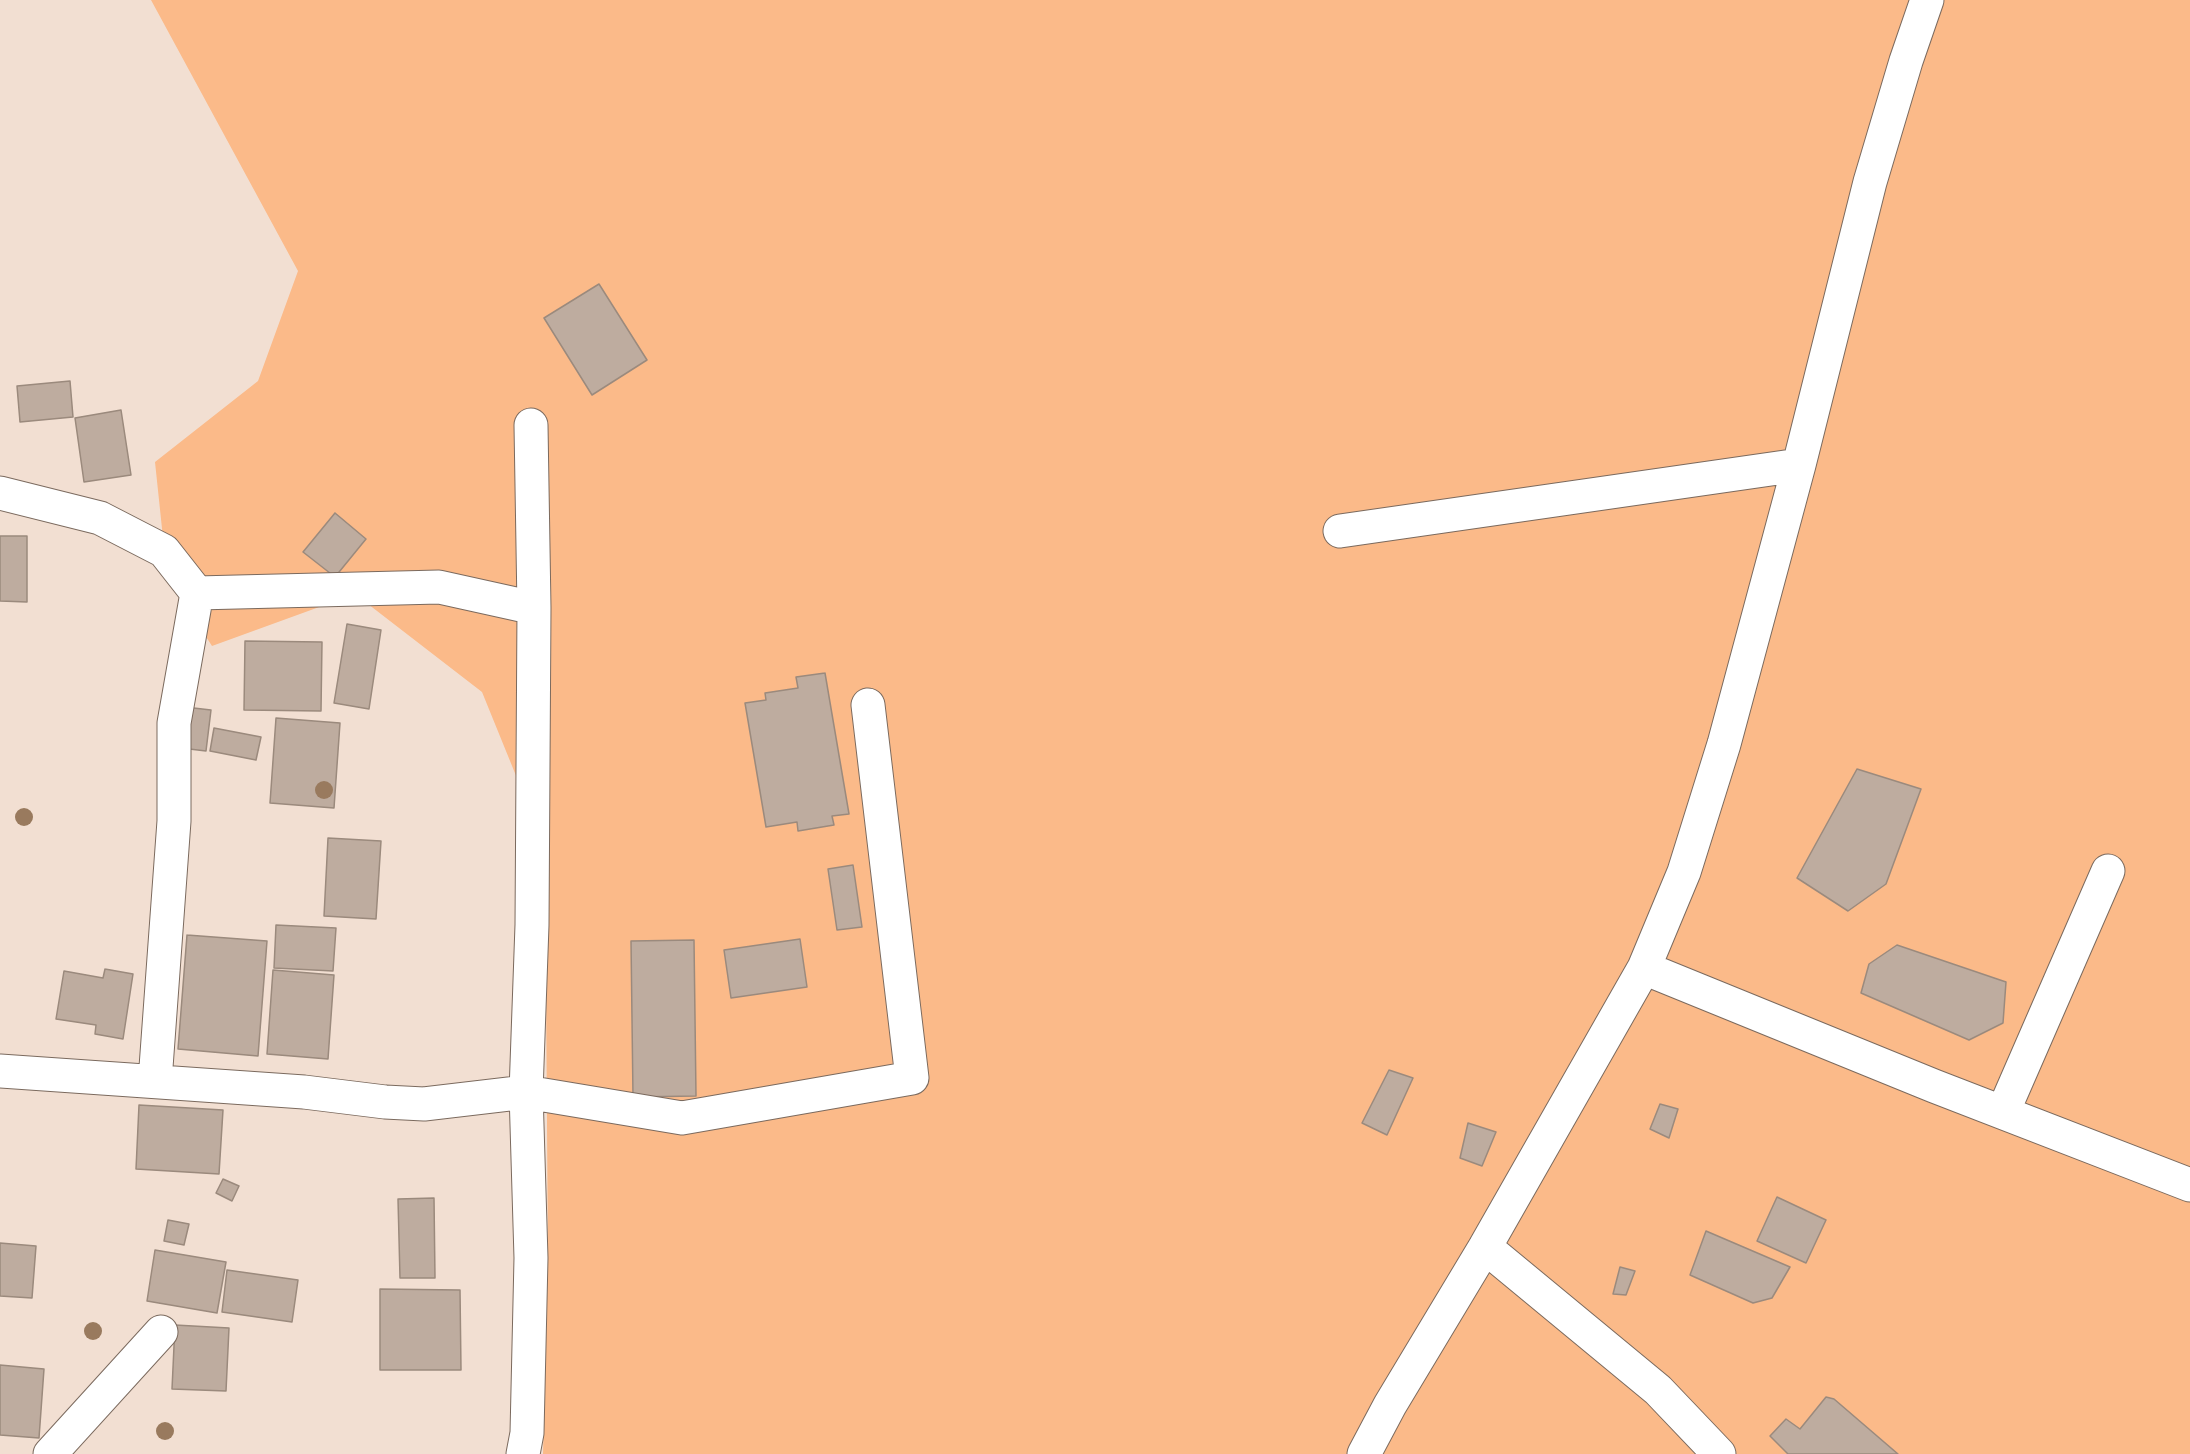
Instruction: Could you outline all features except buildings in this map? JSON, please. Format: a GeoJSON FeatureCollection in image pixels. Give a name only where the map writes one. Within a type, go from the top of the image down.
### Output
{"type":"FeatureCollection","features":[{"type":"Feature","properties":{"kind":"street"},"geometry":{"type":"LineString","coordinates":[[1364,1454],[1644,968],[1684,872],[1724,744],[1799,465],[1870,182],[1906,61],[1927,0]]}},
{"type":"Feature","properties":{"kind":"street"},"geometry":{"type":"LineString","coordinates":[[523,1454],[527,1433],[531,1258],[526,1092],[532,925],[534,608],[531,425]]}},
{"type":"Feature","properties":{"kind":"street"},"geometry":{"type":"LineString","coordinates":[[1340,531],[1799,465]]}},
{"type":"Feature","properties":{"kind":"street"},"geometry":{"type":"LineString","coordinates":[[0,493],[100,518],[164,551],[197,593],[174,723],[174,821],[155,1081]]}},
{"type":"Feature","properties":{"kind":"street"},"geometry":{"type":"LineString","coordinates":[[197,593],[439,586],[534,608]]}},
{"type":"Feature","properties":{"kind":"street"},"geometry":{"type":"LineString","coordinates":[[0,1071],[304,1092],[424,1104],[526,1092],[682,1118],[912,1078],[868,705]]}},
{"type":"Feature","properties":{"kind":"street"},"geometry":{"type":"LineString","coordinates":[[2003,1112],[2108,871]]}},
{"type":"Feature","properties":{"kind":"street"},"geometry":{"type":"LineString","coordinates":[[1644,968],[2190,1185]]}},
{"type":"Feature","properties":{"kind":"street"},"geometry":{"type":"LineString","coordinates":[[1485,1247],[1658,1390],[1719,1454]]}},
{"type":"Feature","properties":{"kind":"street"},"geometry":{"type":"LineString","coordinates":[[50,1454],[160,1332]]}},
{"type":"Feature","properties":{"kind":"shaded area"},"geometry":{"type":"Polygon","coordinates":[[[151,0],[2190,0],[2190,1454],[543,1454],[548,1261],[545,847],[482,692],[355,594],[212,646],[167,576],[155,462],[258,381],[298,271],[151,0]]]}}]}
